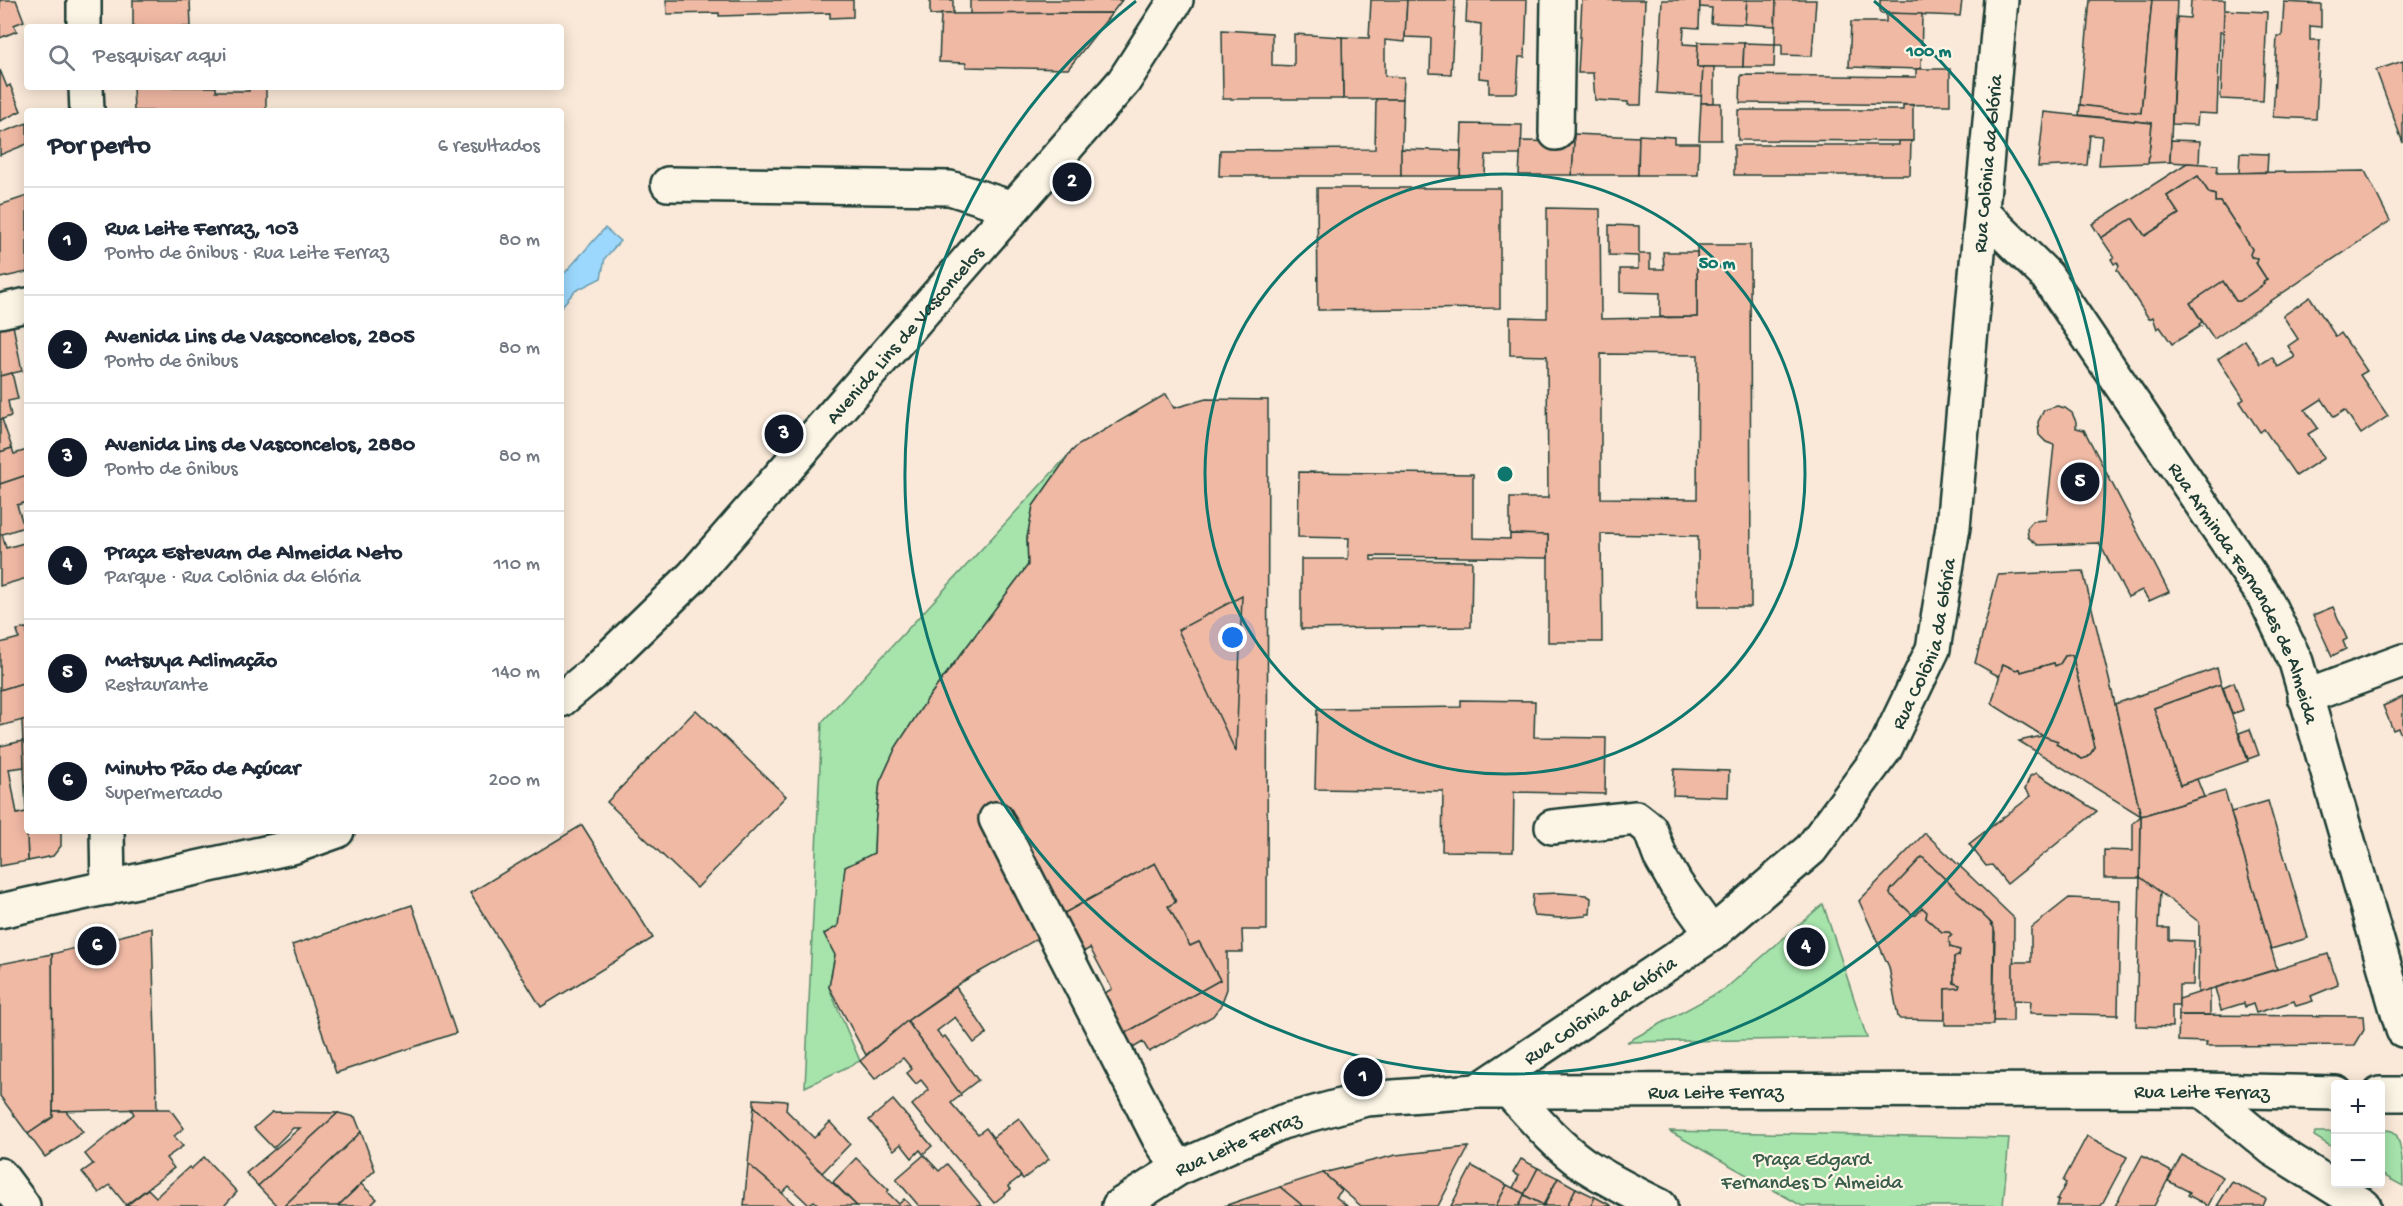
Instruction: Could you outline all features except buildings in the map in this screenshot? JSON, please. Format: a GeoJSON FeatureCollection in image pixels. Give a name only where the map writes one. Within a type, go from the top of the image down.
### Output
{"type":"FeatureCollection","features":[{"type":"Feature","properties":{"kind":"street"},"geometry":{"type":"LineString","coordinates":[[84,0],[84,24]]}},
{"type":"Feature","properties":{"kind":"street","name":"Avenida Lins de Vasconcelos"},"geometry":{"type":"LineString","coordinates":[[564,697],[592,674],[693,576],[1124,81],[1176,0]]}},
{"type":"Feature","properties":{"kind":"street"},"geometry":{"type":"LineString","coordinates":[[1556,133],[1558,0]]}},
{"type":"Feature","properties":{"kind":"street","name":"Rua Colônia da Glória"},"geometry":{"type":"LineString","coordinates":[[1493,1091],[1712,934],[1811,849],[1885,749],[1933,649],[1953,527],[2001,0]]}},
{"type":"Feature","properties":{"kind":"street"},"geometry":{"type":"LineString","coordinates":[[86,90],[87,108]]}},
{"type":"Feature","properties":{"kind":"street"},"geometry":{"type":"LineString","coordinates":[[668,184],[950,188],[1013,208]]}},
{"type":"Feature","properties":{"kind":"street","name":"Rua Arminda Fernandes de Almeida"},"geometry":{"type":"LineString","coordinates":[[1982,212],[2048,276],[2264,596],[2296,662],[2403,1030]]}},
{"type":"Feature","properties":{"kind":"street"},"geometry":{"type":"LineString","coordinates":[[0,311],[24,306]]}},
{"type":"Feature","properties":{"kind":"street"},"geometry":{"type":"LineString","coordinates":[[2305,697],[2403,661]]}},
{"type":"Feature","properties":{"kind":"street"},"geometry":{"type":"LineString","coordinates":[[1552,827],[1636,818],[1650,829],[1660,856],[1676,884],[1712,934]]}},
{"type":"Feature","properties":{"kind":"street"},"geometry":{"type":"LineString","coordinates":[[996,819],[1154,1127],[1179,1168]]}},
{"type":"Feature","properties":{"kind":"street"},"geometry":{"type":"LineString","coordinates":[[107,834],[108,888]]}},
{"type":"Feature","properties":{"kind":"street"},"geometry":{"type":"LineString","coordinates":[[0,912],[292,847],[329,834]]}},
{"type":"Feature","properties":{"kind":"street"},"geometry":{"type":"LineString","coordinates":[[2202,1090],[2274,1149],[2364,1206]]}},
{"type":"Feature","properties":{"kind":"street","name":"Rua Leite Ferraz"},"geometry":{"type":"LineString","coordinates":[[1119,1206],[1179,1168],[1282,1122],[1366,1099],[1493,1091],[2202,1090],[2331,1093]]}},
{"type":"Feature","properties":{"kind":"street"},"geometry":{"type":"LineString","coordinates":[[1493,1091],[1548,1133],[1581,1162],[1629,1191],[1660,1206]]}},
{"type":"Feature","properties":{"kind":"street"},"geometry":{"type":"LineString","coordinates":[[2385,1094],[2403,1094]]}},
{"type":"Feature","properties":{"kind":"street"},"geometry":{"type":"LineString","coordinates":[[0,1174],[22,1206]]}},
{"type":"Feature","properties":{"kind":"green space"},"geometry":{"type":"Polygon","coordinates":[[[1071,452],[1033,506],[1027,538],[1028,565],[928,698],[896,747],[880,782],[874,853],[838,926],[824,934],[835,955],[829,988],[860,1061],[805,1087],[822,722],[1071,452]]]}},
{"type":"Feature","properties":{"kind":"green space"},"geometry":{"type":"Polygon","coordinates":[[[1823,904],[1867,1038],[1627,1042],[1725,989],[1823,904]]]}},
{"type":"Feature","properties":{"kind":"green space"},"geometry":{"type":"Polygon","coordinates":[[[2385,1130],[2395,1133],[2400,1144],[2403,1186],[2385,1176],[2385,1130]]]}},
{"type":"Feature","properties":{"kind":"green space","name":"Praça Edgard Fernandes D´Almeida"},"geometry":{"type":"Polygon","coordinates":[[[1669,1131],[2009,1138],[2003,1206],[1802,1206],[1669,1131]]]}},
{"type":"Feature","properties":{"kind":"green space"},"geometry":{"type":"Polygon","coordinates":[[[2315,1132],[2331,1132],[2331,1147],[2314,1136],[2315,1132]]]}},
{"type":"Feature","properties":{"kind":"water"},"geometry":{"type":"Polygon","coordinates":[[[605,228],[620,241],[605,258],[601,278],[575,291],[564,304],[564,274],[605,228]]]}},
{"type":"Feature","properties":{"kind":"place","name":"Avenida Lins de Vasconcelos, 2805"},"geometry":{"type":"Point","coordinates":[1072,182]}},
{"type":"Feature","properties":{"kind":"place","name":"Avenida Lins de Vasconcelos, 2880"},"geometry":{"type":"Point","coordinates":[784,434]}},
{"type":"Feature","properties":{"kind":"place","name":"Matsuya Aclimação"},"geometry":{"type":"Point","coordinates":[2080,482]}},
{"type":"Feature","properties":{"kind":"place","name":"Minuto Pão de Açúcar"},"geometry":{"type":"Point","coordinates":[97,946]}},
{"type":"Feature","properties":{"kind":"place","name":"Praça Estevam de Almeida Neto"},"geometry":{"type":"Point","coordinates":[1806,947]}},
{"type":"Feature","properties":{"kind":"place","name":"Rua Leite Ferraz, 103"},"geometry":{"type":"Point","coordinates":[1363,1077]}}]}
